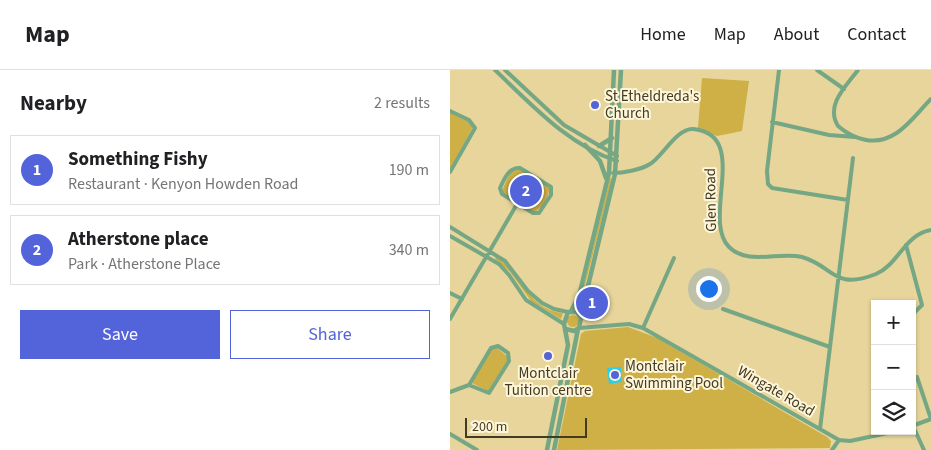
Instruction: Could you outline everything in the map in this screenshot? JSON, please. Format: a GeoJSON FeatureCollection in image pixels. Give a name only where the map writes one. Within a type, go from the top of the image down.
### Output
{"type":"FeatureCollection","features":[{"type":"Feature","properties":{"kind":"street"},"geometry":{"type":"LineString","coordinates":[[495,70],[560,131],[585,145],[618,159]]}},
{"type":"Feature","properties":{"kind":"street"},"geometry":{"type":"LineString","coordinates":[[501,76],[505,70],[564,125],[599,146],[610,156]]}},
{"type":"Feature","properties":{"kind":"street"},"geometry":{"type":"LineString","coordinates":[[564,324],[579,296],[606,182],[612,138],[614,70]]}},
{"type":"Feature","properties":{"kind":"street"},"geometry":{"type":"LineString","coordinates":[[554,450],[578,328],[616,174],[621,70]]}},
{"type":"Feature","properties":{"kind":"street"},"geometry":{"type":"LineString","coordinates":[[779,70],[766,176],[769,186],[848,200]]}},
{"type":"Feature","properties":{"kind":"street"},"geometry":{"type":"LineString","coordinates":[[817,70],[844,89]]}},
{"type":"Feature","properties":{"kind":"street"},"geometry":{"type":"LineString","coordinates":[[855,137],[841,129],[835,120],[835,103],[858,70]]}},
{"type":"Feature","properties":{"kind":"street"},"geometry":{"type":"LineString","coordinates":[[772,122],[829,135],[876,141],[891,138],[904,128],[931,99]]}},
{"type":"Feature","properties":{"kind":"street"},"geometry":{"type":"LineString","coordinates":[[450,111],[470,120],[475,128],[450,172]]}},
{"type":"Feature","properties":{"kind":"street","name":"Glen Road"},"geometry":{"type":"LineString","coordinates":[[606,172],[616,174],[650,164],[686,130],[692,129],[700,132],[716,140],[720,145],[722,170],[720,224],[728,247],[747,256],[803,257],[839,278]]}},
{"type":"Feature","properties":{"kind":"street"},"geometry":{"type":"LineString","coordinates":[[599,146],[612,138]]}},
{"type":"Feature","properties":{"kind":"street"},"geometry":{"type":"LineString","coordinates":[[585,145],[600,161],[606,172]]}},
{"type":"Feature","properties":{"kind":"street"},"geometry":{"type":"LineString","coordinates":[[820,429],[853,158]]}},
{"type":"Feature","properties":{"kind":"street"},"geometry":{"type":"LineString","coordinates":[[520,168],[550,187],[551,195],[539,213],[532,213],[517,204],[503,196],[501,191],[502,184],[513,169],[520,168]]}},
{"type":"Feature","properties":{"kind":"street"},"geometry":{"type":"LineString","coordinates":[[450,319],[517,204]]}},
{"type":"Feature","properties":{"kind":"street"},"geometry":{"type":"LineString","coordinates":[[450,227],[510,265],[524,286],[535,298],[550,308],[577,312],[581,318]]}},
{"type":"Feature","properties":{"kind":"street"},"geometry":{"type":"LineString","coordinates":[[839,278],[856,280],[880,272],[920,233],[931,230]]}},
{"type":"Feature","properties":{"kind":"street"},"geometry":{"type":"LineString","coordinates":[[450,236],[503,268],[526,300],[564,324],[567,351],[547,450]]}},
{"type":"Feature","properties":{"kind":"street"},"geometry":{"type":"LineString","coordinates":[[906,245],[922,305],[916,311]]}},
{"type":"Feature","properties":{"kind":"street"},"geometry":{"type":"LineString","coordinates":[[643,328],[674,258]]}},
{"type":"Feature","properties":{"kind":"street"},"geometry":{"type":"LineString","coordinates":[[450,293],[462,299]]}},
{"type":"Feature","properties":{"kind":"street"},"geometry":{"type":"LineString","coordinates":[[723,310],[830,347]]}},
{"type":"Feature","properties":{"kind":"street","name":"Wingate Road"},"geometry":{"type":"LineString","coordinates":[[581,318],[593,326]]}},
{"type":"Feature","properties":{"kind":"street","name":"Wingate Road"},"geometry":{"type":"LineString","coordinates":[[578,328],[629,324],[643,328],[839,440]]}},
{"type":"Feature","properties":{"kind":"street"},"geometry":{"type":"LineString","coordinates":[[566,329],[571,332],[578,328]]}},
{"type":"Feature","properties":{"kind":"street"},"geometry":{"type":"LineString","coordinates":[[450,392],[469,385],[491,348],[498,346],[508,354],[510,361],[491,391],[484,392],[469,385]]}},
{"type":"Feature","properties":{"kind":"street"},"geometry":{"type":"LineString","coordinates":[[567,351],[574,352]]}},
{"type":"Feature","properties":{"kind":"street"},"geometry":{"type":"LineString","coordinates":[[916,425],[931,419],[917,377]]}},
{"type":"Feature","properties":{"kind":"street"},"geometry":{"type":"LineString","coordinates":[[559,395],[565,396]]}},
{"type":"Feature","properties":{"kind":"street"},"geometry":{"type":"LineString","coordinates":[[916,433],[924,450]]}},
{"type":"Feature","properties":{"kind":"street"},"geometry":{"type":"LineString","coordinates":[[450,434],[476,450]]}},
{"type":"Feature","properties":{"kind":"street"},"geometry":{"type":"LineString","coordinates":[[832,450],[839,440],[850,441],[878,435]]}},
{"type":"Feature","properties":{"kind":"shaded area"},"geometry":{"type":"Polygon","coordinates":[[[702,78],[749,81],[742,131],[717,136],[698,128],[702,78]]]}},
{"type":"Feature","properties":{"kind":"shaded area"},"geometry":{"type":"Polygon","coordinates":[[[450,113],[471,123],[473,127],[450,169],[450,113]]]}},
{"type":"Feature","properties":{"kind":"shaded area"},"geometry":{"type":"Polygon","coordinates":[[[518,169],[549,188],[545,202],[535,212],[503,194],[502,190],[511,171],[518,169]]]}},
{"type":"Feature","properties":{"kind":"shaded area"},"geometry":{"type":"Polygon","coordinates":[[[610,178],[612,179],[579,309],[576,307],[581,297],[610,178]]]}},
{"type":"Feature","properties":{"kind":"shaded area"},"geometry":{"type":"Polygon","coordinates":[[[496,257],[505,264],[541,305],[563,313],[561,319],[531,301],[510,272],[495,259],[496,257]]]}},
{"type":"Feature","properties":{"kind":"shaded area"},"geometry":{"type":"Polygon","coordinates":[[[571,315],[575,315],[579,321],[575,327],[571,327],[567,323],[567,319],[571,315]]]}},
{"type":"Feature","properties":{"kind":"shaded area"},"geometry":{"type":"Polygon","coordinates":[[[628,327],[657,338],[827,437],[831,441],[830,448],[557,450],[581,334],[585,331],[628,327]]]}},
{"type":"Feature","properties":{"kind":"shaded area"},"geometry":{"type":"Polygon","coordinates":[[[497,348],[509,358],[488,391],[472,383],[491,349],[497,348]]]}},
{"type":"Feature","properties":{"kind":"water","name":"Montclair Swimming Pool"},"geometry":{"type":"Polygon","coordinates":[[[621,367],[622,382],[609,384],[607,368],[621,367]]]}},
{"type":"Feature","properties":{"kind":"place","name":"St Etheldreda's Church"},"geometry":{"type":"Point","coordinates":[595,105]}},
{"type":"Feature","properties":{"kind":"place","name":"Atherstone place"},"geometry":{"type":"Point","coordinates":[526,191]}},
{"type":"Feature","properties":{"kind":"place","name":"Something Fishy"},"geometry":{"type":"Point","coordinates":[592,303]}},
{"type":"Feature","properties":{"kind":"place","name":"Montclair Tuition centre"},"geometry":{"type":"Point","coordinates":[548,356]}},
{"type":"Feature","properties":{"kind":"place","name":"Montclair Swimming Pool"},"geometry":{"type":"Point","coordinates":[615,375]}}]}
